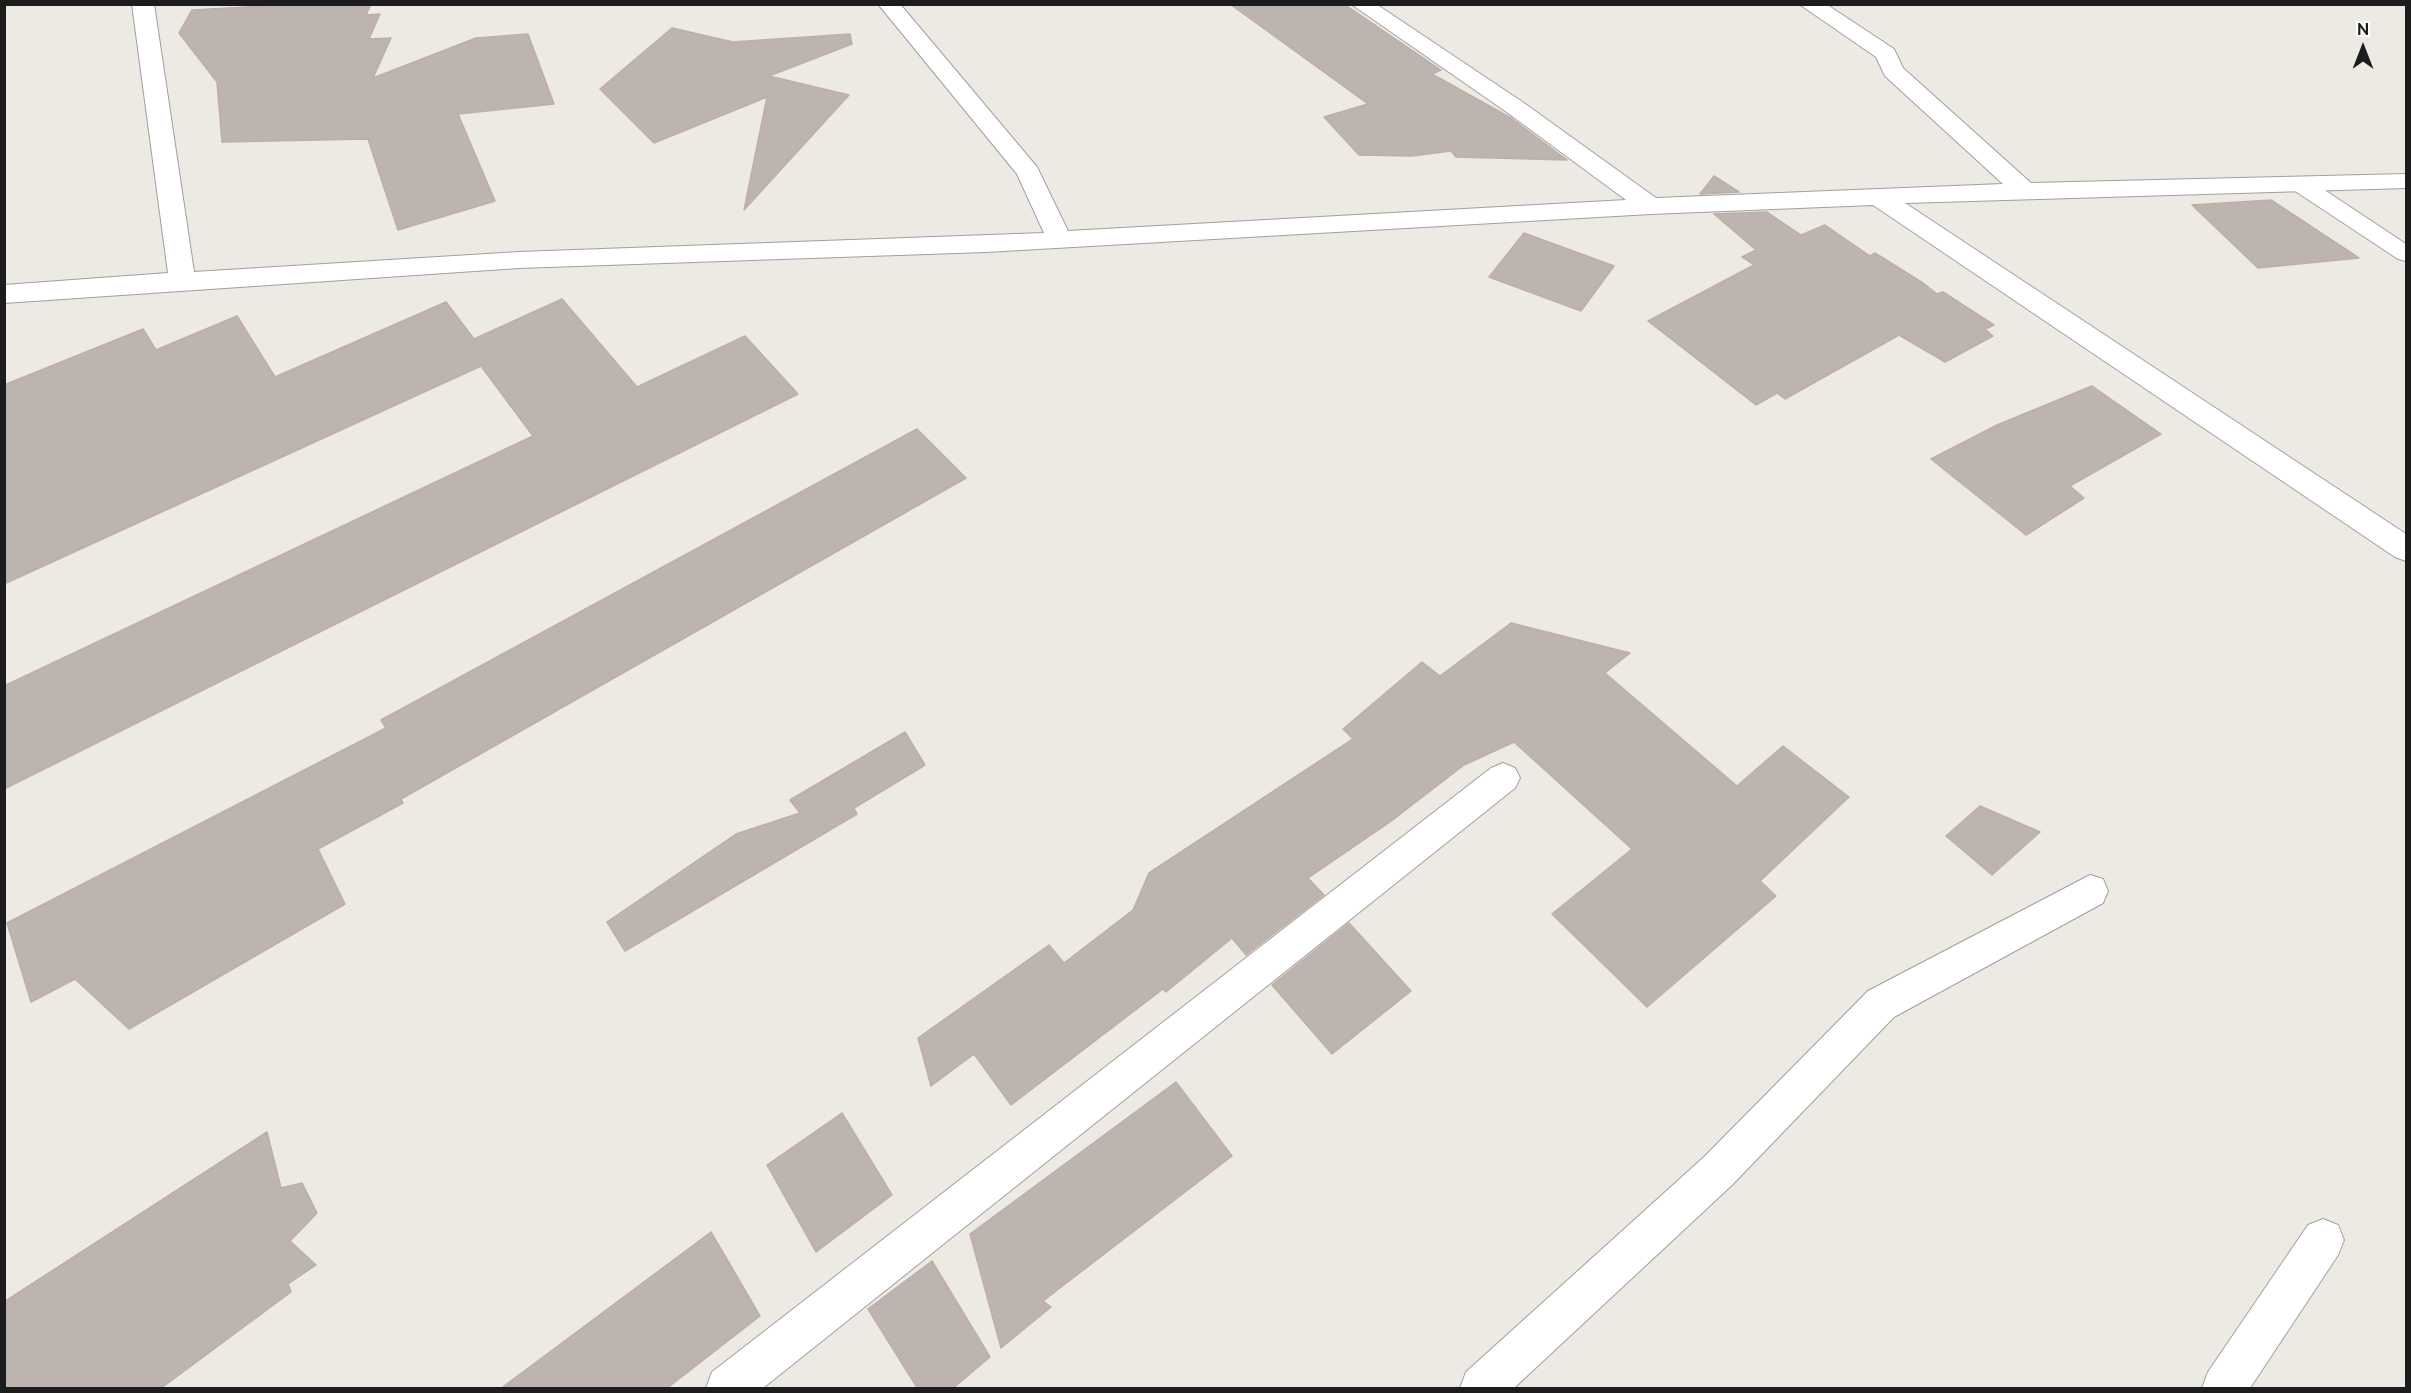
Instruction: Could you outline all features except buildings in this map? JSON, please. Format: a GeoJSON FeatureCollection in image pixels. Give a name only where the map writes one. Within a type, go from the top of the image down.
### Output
{"type":"FeatureCollection","features":[{"type":"Feature","properties":{"kind":"street"},"geometry":{"type":"LineString","coordinates":[[144,4],[182,281]]}},
{"type":"Feature","properties":{"kind":"street"},"geometry":{"type":"LineString","coordinates":[[888,4],[1028,172],[1060,240]]}},
{"type":"Feature","properties":{"kind":"street"},"geometry":{"type":"LineString","coordinates":[[1361,4],[1516,108],[1652,206]]}},
{"type":"Feature","properties":{"kind":"street"},"geometry":{"type":"LineString","coordinates":[[1809,4],[1839,21],[1886,54],[1893,71],[2025,191]]}},
{"type":"Feature","properties":{"kind":"street"},"geometry":{"type":"LineString","coordinates":[[4,294],[519,260],[747,254],[1060,240],[1652,206],[2025,191],[2406,180]]}},
{"type":"Feature","properties":{"kind":"street"},"geometry":{"type":"LineString","coordinates":[[1878,197],[2406,549]]}},
{"type":"Feature","properties":{"kind":"street"},"geometry":{"type":"LineString","coordinates":[[728,1389],[1503,778]]}},
{"type":"Feature","properties":{"kind":"street"},"geometry":{"type":"LineString","coordinates":[[1482,1389],[1718,1172],[1881,1004],[2090,891]]}},
{"type":"Feature","properties":{"kind":"street"},"geometry":{"type":"LineString","coordinates":[[2224,1389],[2323,1240]]}},
{"type":"Feature","properties":{"kind":"lane"},"geometry":{"type":"LineString","coordinates":[[2300,184],[2406,254]]}}]}
